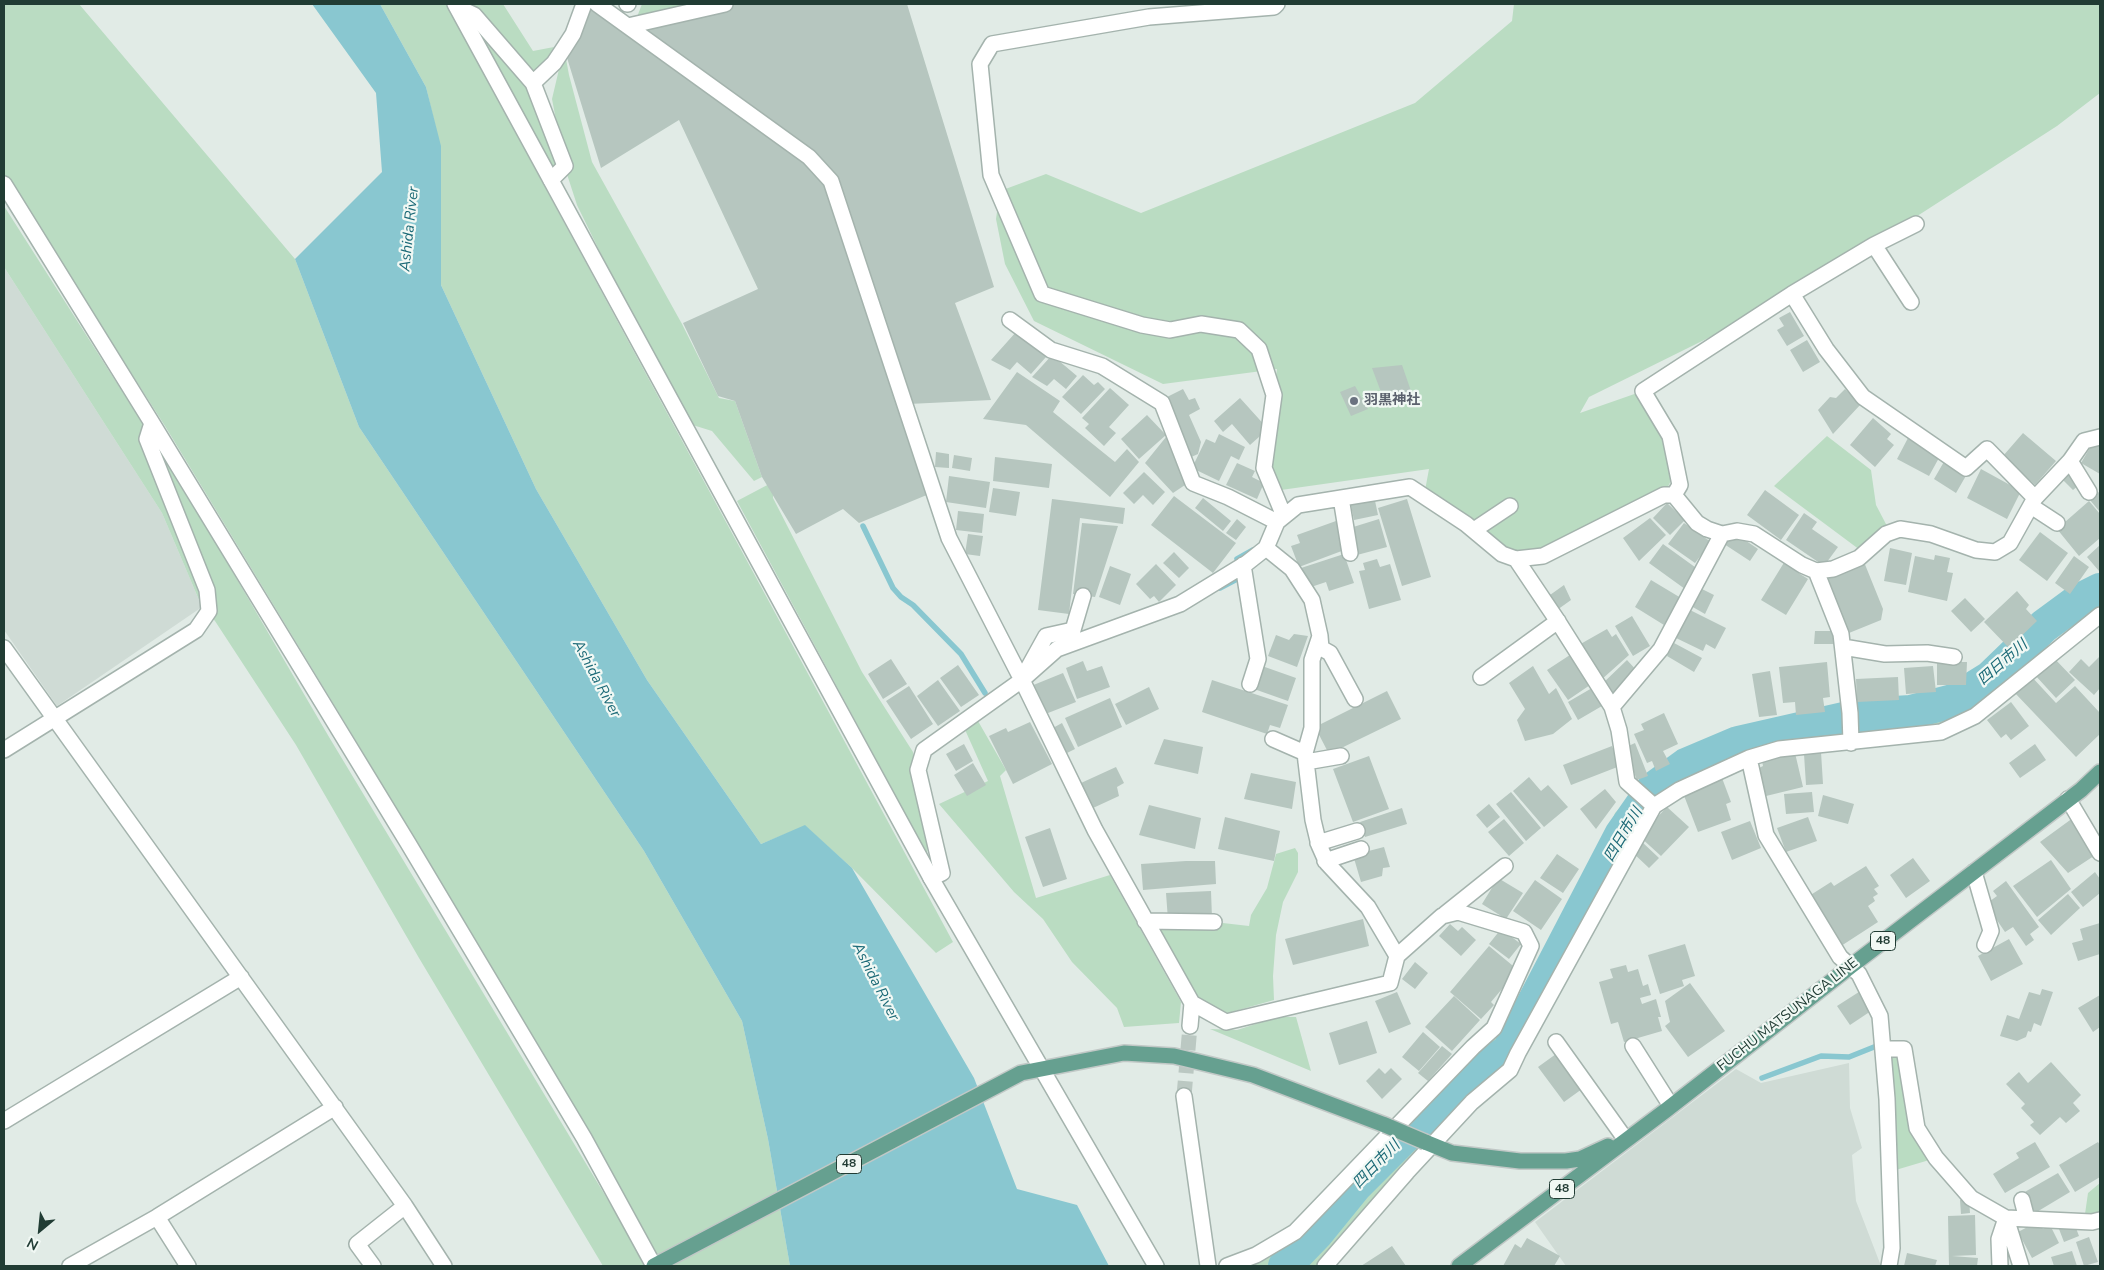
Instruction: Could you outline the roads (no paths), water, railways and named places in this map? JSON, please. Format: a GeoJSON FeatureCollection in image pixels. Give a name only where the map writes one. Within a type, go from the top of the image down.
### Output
{"type":"FeatureCollection","features":[{"type":"Feature","properties":{"kind":"main road","name":"FUCHU MATSUNAGA LINE"},"geometry":{"type":"LineString","coordinates":[[1464,1265],[1625,1139],[1668,1109],[2081,790],[2100,772]]}},
{"type":"Feature","properties":{"kind":"main road","name":"FUCHU MATSUNAGA LINE"},"geometry":{"type":"LineString","coordinates":[[663,1262],[1021,1072],[1124,1053],[1174,1056],[1253,1075],[1385,1125],[1452,1153],[1520,1161],[1566,1161],[1580,1159],[1625,1139]]}},
{"type":"Feature","properties":{"kind":"street"},"geometry":{"type":"LineString","coordinates":[[532,83],[554,63],[573,34],[584,4]]}},
{"type":"Feature","properties":{"kind":"street"},"geometry":{"type":"LineString","coordinates":[[597,4],[809,157],[831,181],[949,538],[1022,680],[1095,830],[1192,1003],[1226,1022],[1390,983],[1398,956],[1442,916],[1505,866]]}},
{"type":"Feature","properties":{"kind":"street"},"geometry":{"type":"LineString","coordinates":[[628,26],[725,4]]}},
{"type":"Feature","properties":{"kind":"street"},"geometry":{"type":"LineString","coordinates":[[1277,4],[1274,7],[1149,17],[992,44],[980,64],[991,175],[1042,294],[1142,325],[1170,330],[1200,324],[1239,330],[1259,349],[1274,395],[1264,468],[1280,519]]}},
{"type":"Feature","properties":{"kind":"street"},"geometry":{"type":"LineString","coordinates":[[456,5],[474,15],[532,83],[565,166],[551,180]]}},
{"type":"Feature","properties":{"kind":"street"},"geometry":{"type":"LineString","coordinates":[[456,5],[931,878],[1156,1266]]}},
{"type":"Feature","properties":{"kind":"street"},"geometry":{"type":"LineString","coordinates":[[4,184],[408,843],[584,1138],[663,1262]]}},
{"type":"Feature","properties":{"kind":"street"},"geometry":{"type":"LineString","coordinates":[[1674,495],[1680,485],[1670,436],[1643,391],[1792,294],[1874,245],[1916,224]]}},
{"type":"Feature","properties":{"kind":"street"},"geometry":{"type":"LineString","coordinates":[[1874,245],[1911,302]]}},
{"type":"Feature","properties":{"kind":"street"},"geometry":{"type":"LineString","coordinates":[[1792,294],[1826,349],[1863,397],[1966,468],[1987,449],[2034,502],[2057,523]]}},
{"type":"Feature","properties":{"kind":"street"},"geometry":{"type":"LineString","coordinates":[[1010,320],[1051,350],[1102,366],[1162,403],[1193,483],[1280,519]]}},
{"type":"Feature","properties":{"kind":"street"},"geometry":{"type":"LineString","coordinates":[[4,750],[196,630],[209,611],[207,590],[147,439],[152,423]]}},
{"type":"Feature","properties":{"kind":"street"},"geometry":{"type":"LineString","coordinates":[[1674,495],[1698,524],[1707,530],[1722,534],[1737,531],[1754,534],[1802,565],[1816,571],[1833,569],[1859,558],[1886,534],[1900,529],[1931,534],[1976,550],[1995,552],[2010,543],[2034,502],[2070,462],[2084,441],[2100,437]]}},
{"type":"Feature","properties":{"kind":"street"},"geometry":{"type":"LineString","coordinates":[[2070,462],[2089,492]]}},
{"type":"Feature","properties":{"kind":"street"},"geometry":{"type":"LineString","coordinates":[[931,878],[942,873],[918,770],[924,750],[1022,680],[1058,649],[1180,604],[1243,566],[1266,548],[1280,519],[1298,505],[1410,487],[1474,530],[1502,554],[1516,560],[1543,556],[1664,495],[1674,495]]}},
{"type":"Feature","properties":{"kind":"street"},"geometry":{"type":"LineString","coordinates":[[1341,498],[1350,553]]}},
{"type":"Feature","properties":{"kind":"street"},"geometry":{"type":"LineString","coordinates":[[1474,530],[1510,506]]}},
{"type":"Feature","properties":{"kind":"street"},"geometry":{"type":"LineString","coordinates":[[1612,707],[1661,650],[1685,600],[1722,534]]}},
{"type":"Feature","properties":{"kind":"street"},"geometry":{"type":"LineString","coordinates":[[1266,548],[1292,569],[1312,600],[1321,648],[1330,653],[1355,699]]}},
{"type":"Feature","properties":{"kind":"street"},"geometry":{"type":"LineString","coordinates":[[1516,560],[1558,621],[1612,707],[1619,730],[1627,782],[1654,806]]}},
{"type":"Feature","properties":{"kind":"street"},"geometry":{"type":"LineString","coordinates":[[1243,566],[1261,635],[1258,659],[1250,684]]}},
{"type":"Feature","properties":{"kind":"street"},"geometry":{"type":"LineString","coordinates":[[1816,571],[1841,634],[1851,743]]}},
{"type":"Feature","properties":{"kind":"street"},"geometry":{"type":"LineString","coordinates":[[1022,680],[1046,636],[1073,630],[1083,596]]}},
{"type":"Feature","properties":{"kind":"street"},"geometry":{"type":"LineString","coordinates":[[1325,1266],[1334,1260],[1428,1143],[1510,1070],[1654,806],[1679,790],[1749,758],[1779,749],[1851,743],[1940,732],[1976,716],[2100,615]]}},
{"type":"Feature","properties":{"kind":"street"},"geometry":{"type":"LineString","coordinates":[[1481,677],[1558,621]]}},
{"type":"Feature","properties":{"kind":"street"},"geometry":{"type":"LineString","coordinates":[[1320,636],[1312,660],[1312,728],[1306,757],[1313,820],[1318,843],[1325,861],[1368,907],[1398,956]]}},
{"type":"Feature","properties":{"kind":"street"},"geometry":{"type":"LineString","coordinates":[[1843,647],[1885,654],[1927,653],[1954,657]]}},
{"type":"Feature","properties":{"kind":"street"},"geometry":{"type":"LineString","coordinates":[[4,648],[335,1107],[405,1206],[444,1266]]}},
{"type":"Feature","properties":{"kind":"street"},"geometry":{"type":"LineString","coordinates":[[1273,739],[1306,757],[1341,756]]}},
{"type":"Feature","properties":{"kind":"street"},"geometry":{"type":"LineString","coordinates":[[1749,758],[1766,836],[1840,957],[1859,974],[1880,1016],[1887,1098],[1892,1248],[1889,1266]]}},
{"type":"Feature","properties":{"kind":"street"},"geometry":{"type":"LineString","coordinates":[[2068,799],[2100,853]]}},
{"type":"Feature","properties":{"kind":"street"},"geometry":{"type":"LineString","coordinates":[[1318,843],[1356,831]]}},
{"type":"Feature","properties":{"kind":"street"},"geometry":{"type":"LineString","coordinates":[[1325,861],[1361,849]]}},
{"type":"Feature","properties":{"kind":"street"},"geometry":{"type":"LineString","coordinates":[[1974,872],[1991,931],[1985,945]]}},
{"type":"Feature","properties":{"kind":"street"},"geometry":{"type":"LineString","coordinates":[[1227,1266],[1256,1255],[1295,1232],[1473,1047],[1494,1028],[1531,946],[1524,932],[1458,912],[1442,916]]}},
{"type":"Feature","properties":{"kind":"street"},"geometry":{"type":"LineString","coordinates":[[1145,921],[1214,922]]}},
{"type":"Feature","properties":{"kind":"street"},"geometry":{"type":"LineString","coordinates":[[4,1121],[241,977]]}},
{"type":"Feature","properties":{"kind":"street"},"geometry":{"type":"LineString","coordinates":[[1190,1026],[1192,1003]]}},
{"type":"Feature","properties":{"kind":"street"},"geometry":{"type":"LineString","coordinates":[[1556,1042],[1625,1139]]}},
{"type":"Feature","properties":{"kind":"street"},"geometry":{"type":"LineString","coordinates":[[1633,1046],[1668,1109]]}},
{"type":"Feature","properties":{"kind":"street"},"geometry":{"type":"LineString","coordinates":[[1883,1049],[1904,1049],[1916,1128],[1936,1158],[1972,1198],[2006,1218],[2092,1222],[2100,1220]]}},
{"type":"Feature","properties":{"kind":"street"},"geometry":{"type":"LineString","coordinates":[[1184,1096],[1208,1266]]}},
{"type":"Feature","properties":{"kind":"street"},"geometry":{"type":"LineString","coordinates":[[70,1266],[157,1217],[335,1107]]}},
{"type":"Feature","properties":{"kind":"street"},"geometry":{"type":"LineString","coordinates":[[2022,1200],[2027,1219]]}},
{"type":"Feature","properties":{"kind":"street"},"geometry":{"type":"LineString","coordinates":[[373,1266],[358,1244],[405,1206]]}},
{"type":"Feature","properties":{"kind":"street"},"geometry":{"type":"LineString","coordinates":[[157,1217],[188,1266]]}},
{"type":"Feature","properties":{"kind":"street"},"geometry":{"type":"LineString","coordinates":[[2000,1266],[1999,1239],[2006,1218]]}},
{"type":"Feature","properties":{"kind":"street"},"geometry":{"type":"LineString","coordinates":[[2006,1218],[2005,1249],[2009,1266]]}},
{"type":"Feature","properties":{"kind":"street"},"geometry":{"type":"LineString","coordinates":[[2006,1218],[2021,1266]]}},
{"type":"Feature","properties":{"kind":"water","name":"Ashida River"},"geometry":{"type":"Polygon","coordinates":[[[312,4],[380,4],[426,87],[441,146],[441,285],[536,489],[647,680],[761,844],[805,825],[852,868],[974,1078],[1017,1189],[1077,1205],[1109,1266],[790,1266],[768,1139],[742,1021],[644,851],[359,427],[295,259],[382,172],[376,93],[312,4]]]}},
{"type":"Feature","properties":{"kind":"waterway"},"geometry":{"type":"LineString","coordinates":[[863,526],[893,588],[901,597],[913,605],[961,654],[985,693]]}},
{"type":"Feature","properties":{"kind":"waterway"},"geometry":{"type":"LineString","coordinates":[[1237,559],[1253,550]]}},
{"type":"Feature","properties":{"kind":"waterway"},"geometry":{"type":"LineString","coordinates":[[1220,588],[1239,578],[1240,582]]}},
{"type":"Feature","properties":{"kind":"waterway","name":"四日市川"},"geometry":{"type":"LineString","coordinates":[[1285,1266],[1316,1234],[1355,1186],[1432,1109],[1477,1070],[1508,1052],[1621,835],[1653,789],[1686,765],[1738,743],[1861,715],[1911,712],[1953,701],[1990,678],[2044,626],[2078,601],[2100,590]]}},
{"type":"Feature","properties":{"kind":"waterway"},"geometry":{"type":"LineString","coordinates":[[1762,1078],[1821,1056],[1849,1057],[1879,1045]]}},
{"type":"Feature","properties":{"kind":"tunnel"},"geometry":{"type":"LineString","coordinates":[[1184,1096],[1190,1026]]}},
{"type":"Feature","properties":{"kind":"place","name":"羽黒神社"},"geometry":{"type":"Point","coordinates":[1354,401]}}]}
